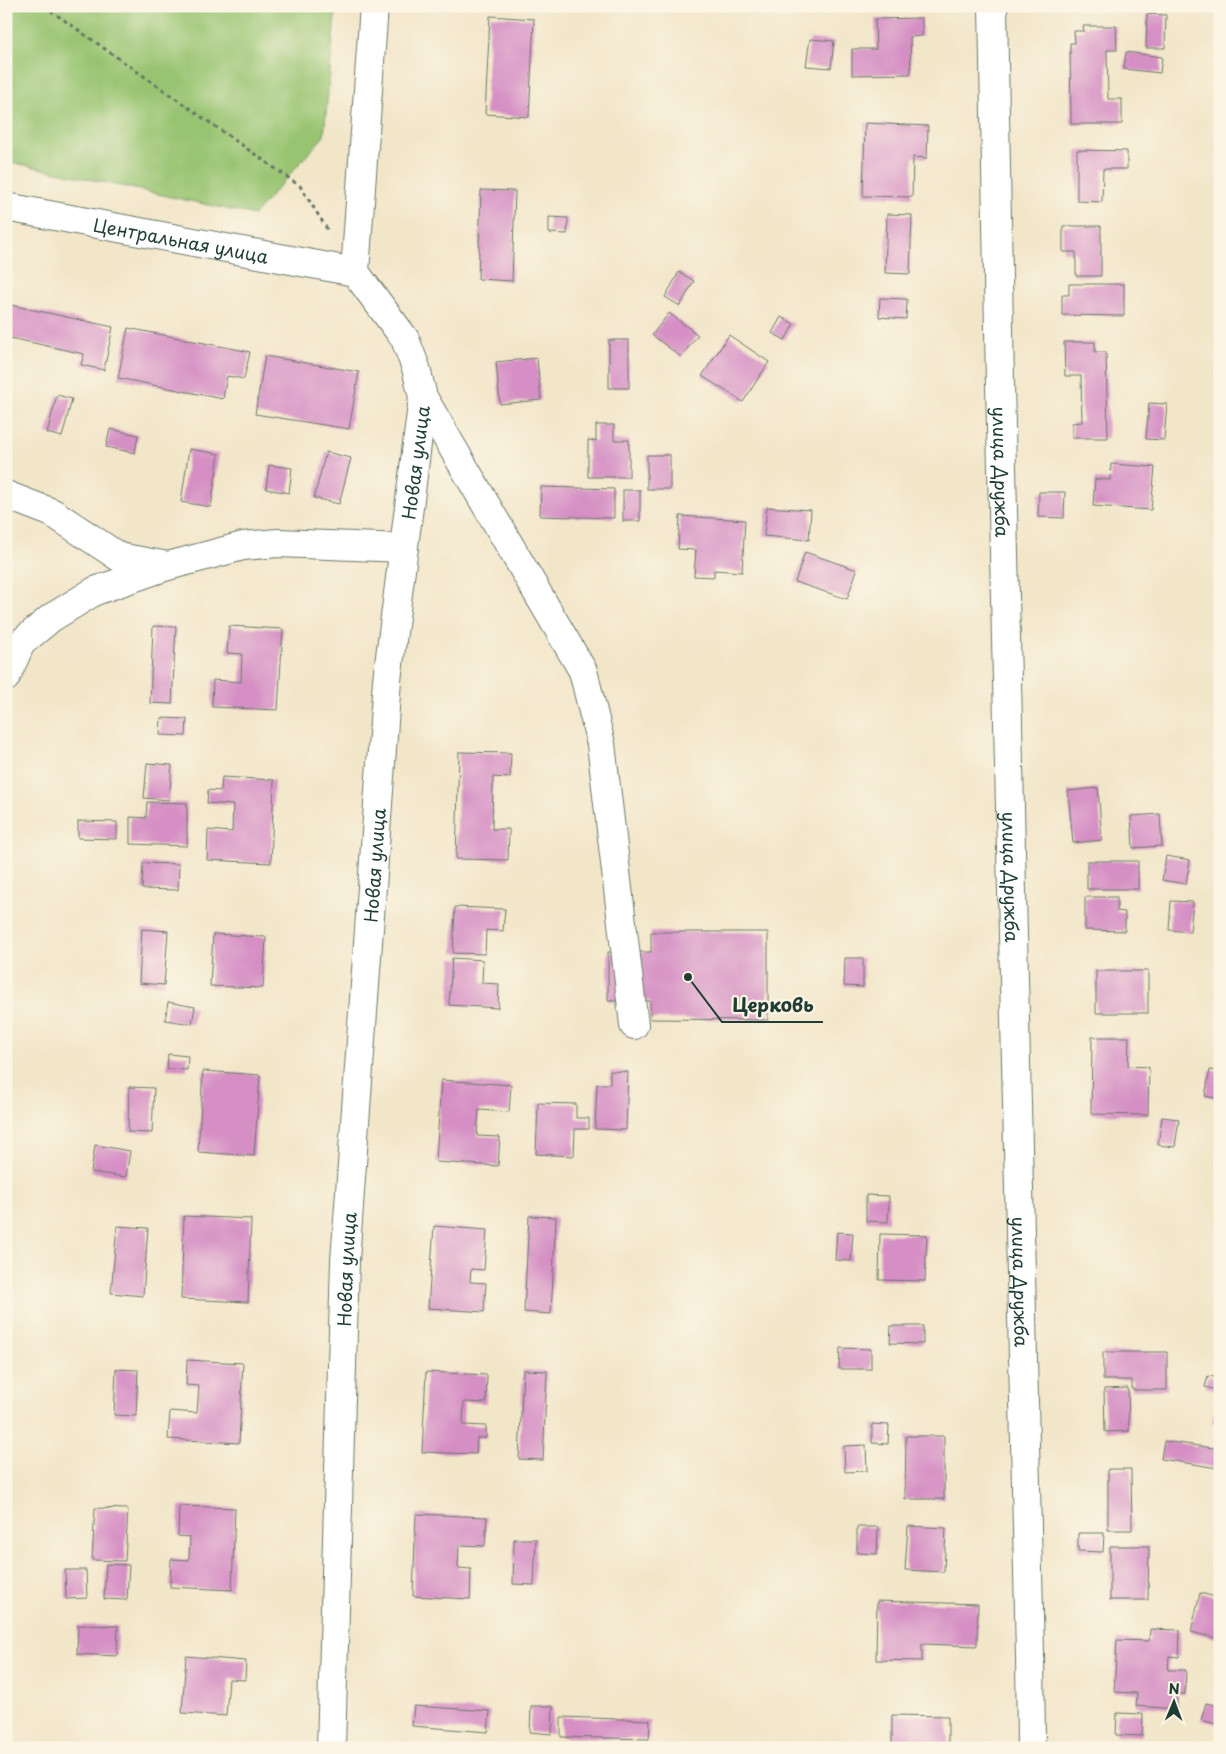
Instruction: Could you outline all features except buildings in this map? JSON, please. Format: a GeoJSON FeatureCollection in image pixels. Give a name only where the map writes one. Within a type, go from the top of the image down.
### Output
{"type":"FeatureCollection","features":[{"type":"Feature","properties":{"kind":"street"},"geometry":{"type":"LineString","coordinates":[[355,272],[374,6]]}},
{"type":"Feature","properties":{"kind":"street","name":"улица Дружба"},"geometry":{"type":"LineString","coordinates":[[993,6],[1031,1748]]}},
{"type":"Feature","properties":{"kind":"street","name":"Центральная улица"},"geometry":{"type":"LineString","coordinates":[[6,207],[355,272]]}},
{"type":"Feature","properties":{"kind":"street","name":"Новая улица"},"geometry":{"type":"LineString","coordinates":[[331,1748],[345,1260],[387,680],[423,397],[416,368],[405,340],[355,272]]}},
{"type":"Feature","properties":{"kind":"street"},"geometry":{"type":"LineString","coordinates":[[423,397],[583,671],[601,744],[634,1026]]}},
{"type":"Feature","properties":{"kind":"street"},"geometry":{"type":"LineString","coordinates":[[6,495],[53,513],[119,557],[168,566]]}},
{"type":"Feature","properties":{"kind":"street"},"geometry":{"type":"LineString","coordinates":[[6,677],[21,643],[51,618],[95,591],[168,566],[243,546],[278,543],[404,548]]}},
{"type":"Feature","properties":{"kind":"path"},"geometry":{"type":"LineString","coordinates":[[44,6],[300,186],[330,233]]}},
{"type":"Feature","properties":{"kind":"green space"},"geometry":{"type":"Polygon","coordinates":[[[6,6],[336,6],[324,136],[254,215],[6,161],[6,6]]]}},
{"type":"Feature","properties":{"kind":"place","name":"Церковь"},"geometry":{"type":"Point","coordinates":[688,977]}}]}
